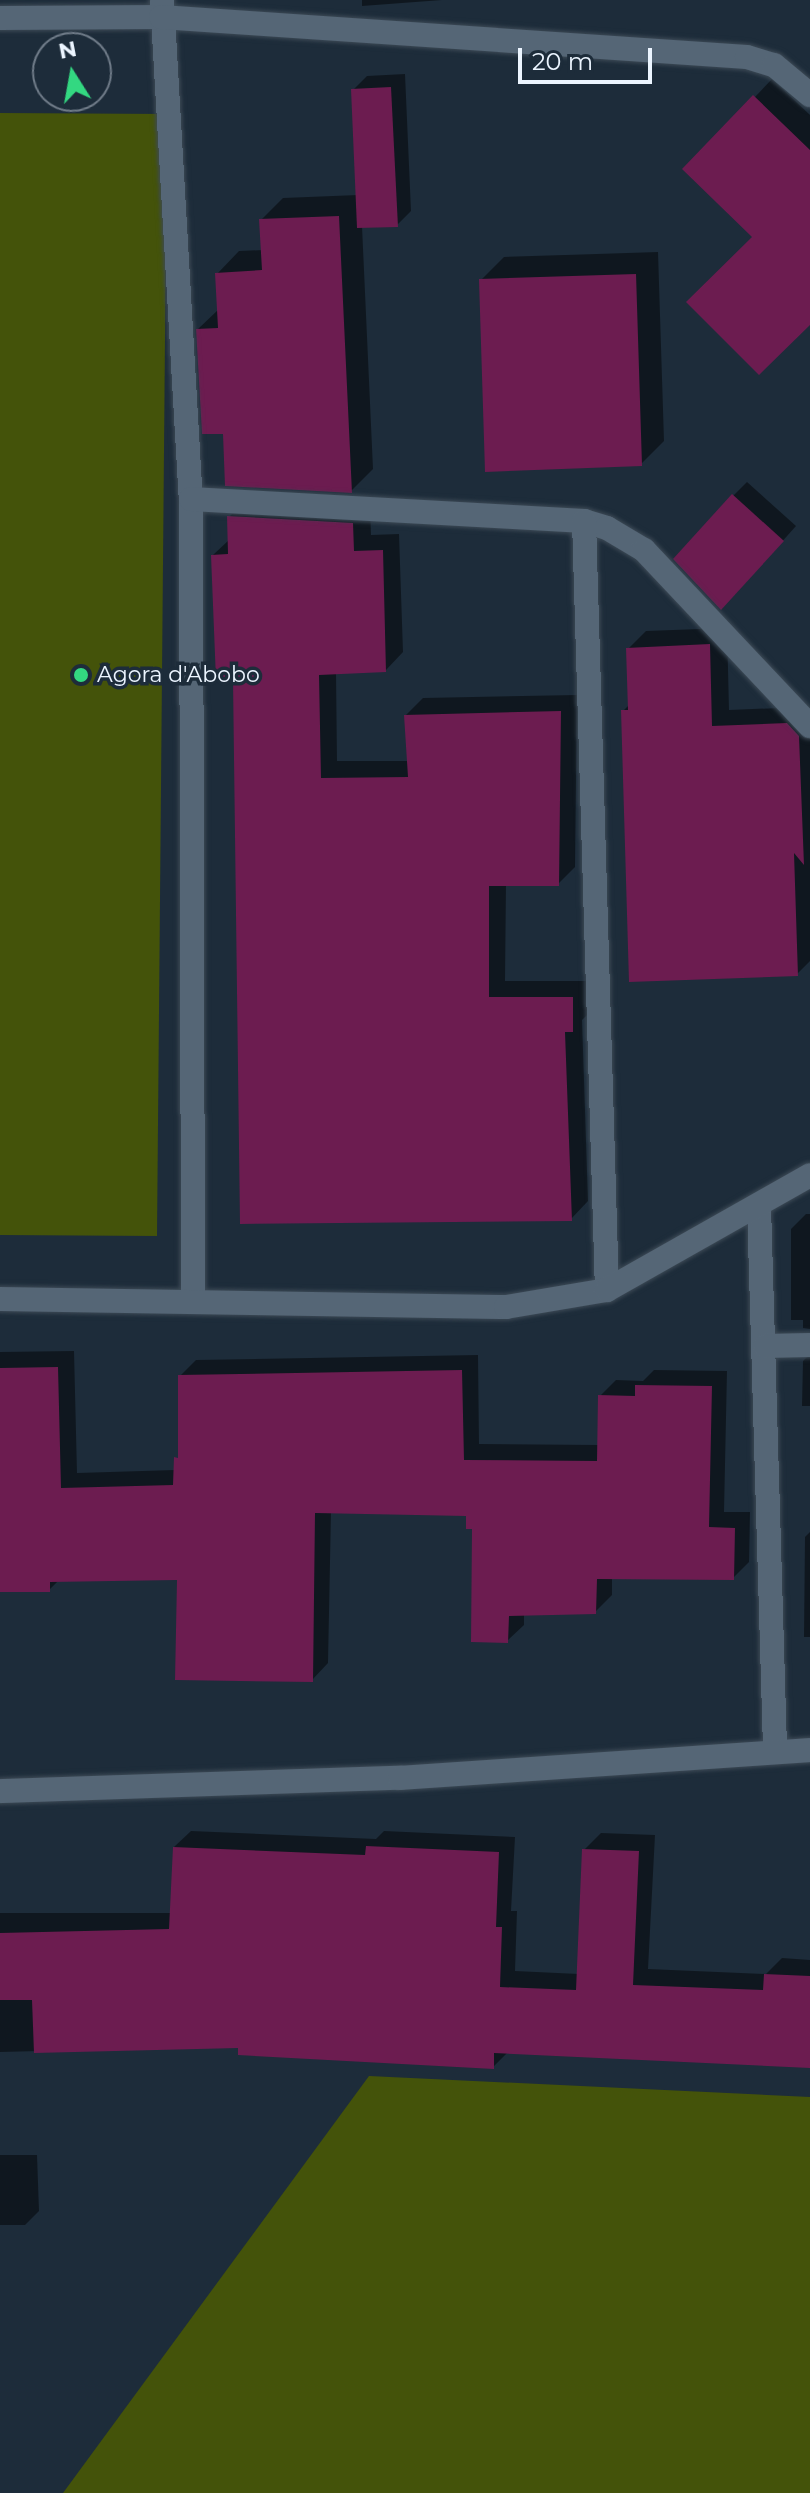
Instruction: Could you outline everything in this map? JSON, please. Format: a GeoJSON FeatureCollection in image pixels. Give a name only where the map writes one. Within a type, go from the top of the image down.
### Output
{"type":"FeatureCollection","features":[{"type":"Feature","properties":{"kind":"street"},"geometry":{"type":"LineString","coordinates":[[0,18],[161,9],[747,57],[774,65],[810,95]]}},
{"type":"Feature","properties":{"kind":"street"},"geometry":{"type":"LineString","coordinates":[[161,9],[191,499],[193,1301]]}},
{"type":"Feature","properties":{"kind":"street"},"geometry":{"type":"LineString","coordinates":[[191,499],[584,521],[607,528],[644,550],[810,726]]}},
{"type":"Feature","properties":{"kind":"street"},"geometry":{"type":"LineString","coordinates":[[584,521],[607,1290]]}},
{"type":"Feature","properties":{"kind":"street"},"geometry":{"type":"LineString","coordinates":[[0,1299],[506,1307],[607,1290],[810,1175]]}},
{"type":"Feature","properties":{"kind":"street"},"geometry":{"type":"LineString","coordinates":[[759,1206],[775,1748]]}},
{"type":"Feature","properties":{"kind":"street"},"geometry":{"type":"LineString","coordinates":[[765,1346],[810,1345]]}},
{"type":"Feature","properties":{"kind":"street"},"geometry":{"type":"LineString","coordinates":[[0,1791],[400,1778],[775,1748],[810,1750]]}},
{"type":"Feature","properties":{"kind":"green space","name":"Agora d'Abobo"},"geometry":{"type":"Polygon","coordinates":[[[0,113],[167,114],[157,1236],[0,1235],[0,113]]]}},
{"type":"Feature","properties":{"kind":"green space"},"geometry":{"type":"Polygon","coordinates":[[[369,2076],[810,2097],[810,2493],[63,2493],[369,2076]]]}},
{"type":"Feature","properties":{"kind":"building"},"geometry":{"type":"Polygon","coordinates":[[[391,87],[398,227],[357,228],[351,89],[391,87]]]}},
{"type":"Feature","properties":{"kind":"building"},"geometry":{"type":"Polygon","coordinates":[[[753,95],[810,150],[810,325],[759,375],[686,302],[752,237],[682,169],[753,95]]]}},
{"type":"Feature","properties":{"kind":"building"},"geometry":{"type":"Polygon","coordinates":[[[339,216],[352,493],[225,486],[223,434],[202,434],[196,329],[218,328],[215,273],[262,270],[259,219],[339,216]]]}},
{"type":"Feature","properties":{"kind":"building"},"geometry":{"type":"Polygon","coordinates":[[[636,274],[642,466],[485,472],[479,279],[636,274]]]}},
{"type":"Feature","properties":{"kind":"building"},"geometry":{"type":"Polygon","coordinates":[[[732,494],[784,541],[721,610],[673,559],[732,494]]]}},
{"type":"Feature","properties":{"kind":"building"},"geometry":{"type":"Polygon","coordinates":[[[227,516],[353,523],[354,551],[383,550],[386,672],[319,675],[321,778],[408,777],[404,715],[561,711],[559,886],[489,886],[489,997],[573,997],[573,1032],[565,1032],[572,1221],[240,1224],[233,680],[216,680],[211,555],[228,554],[227,516]]]}},
{"type":"Feature","properties":{"kind":"building"},"geometry":{"type":"Polygon","coordinates":[[[710,644],[712,726],[787,723],[799,736],[804,865],[794,853],[798,976],[629,982],[621,710],[628,710],[626,648],[710,644]]]}},
{"type":"Feature","properties":{"kind":"building"},"geometry":{"type":"Polygon","coordinates":[[[58,1367],[61,1488],[173,1485],[174,1457],[178,1458],[178,1375],[462,1370],[464,1460],[597,1461],[598,1395],[635,1396],[635,1385],[712,1386],[709,1527],[735,1528],[734,1580],[597,1579],[596,1614],[509,1616],[508,1643],[471,1642],[472,1529],[466,1529],[466,1516],[315,1513],[313,1682],[175,1680],[177,1580],[50,1582],[50,1592],[0,1592],[0,1368],[58,1367]]]}},
{"type":"Feature","properties":{"kind":"building"},"geometry":{"type":"Polygon","coordinates":[[[366,1846],[499,1852],[496,1927],[502,1927],[500,1987],[576,1990],[582,1849],[639,1851],[633,1985],[763,1990],[764,1974],[810,1976],[810,2068],[494,2053],[494,2069],[238,2055],[238,2048],[34,2053],[32,2000],[0,2000],[0,1933],[169,1929],[173,1847],[365,1855],[366,1846]]]}},
{"type":"Feature","properties":{"kind":"place","name":"Agora d'Abobo"},"geometry":{"type":"Point","coordinates":[81,675]}}]}
